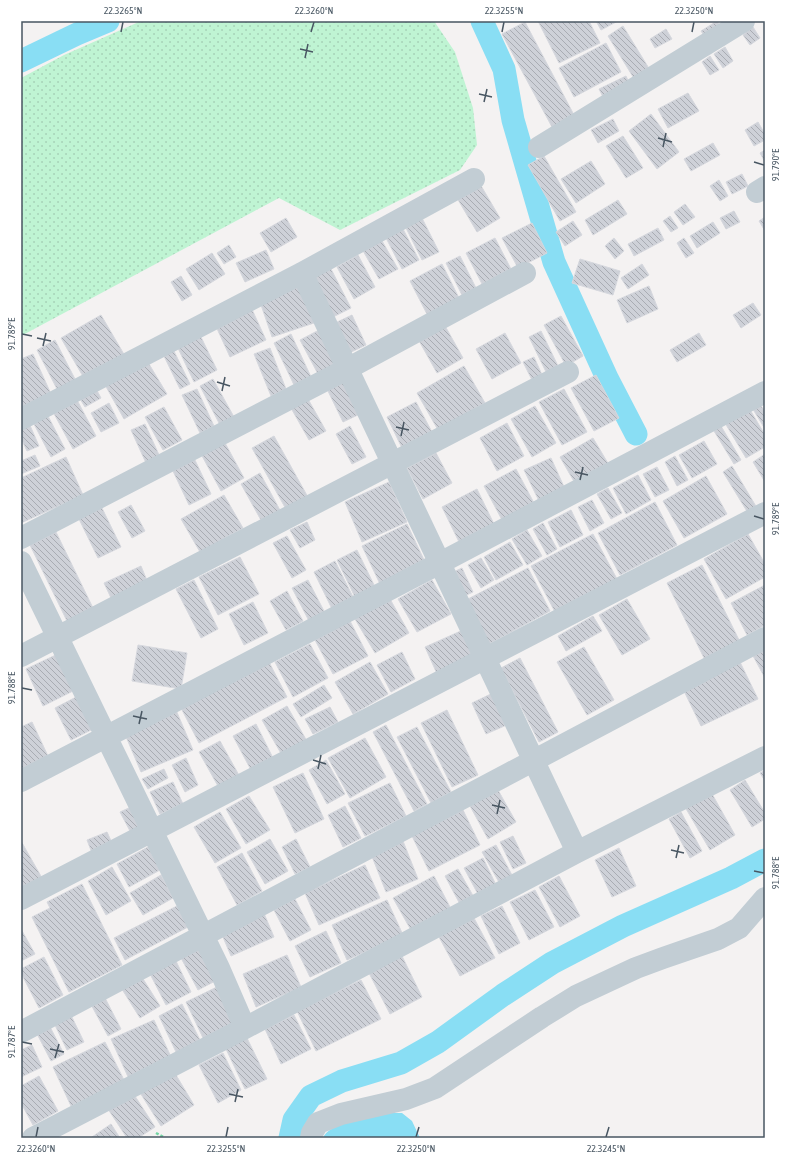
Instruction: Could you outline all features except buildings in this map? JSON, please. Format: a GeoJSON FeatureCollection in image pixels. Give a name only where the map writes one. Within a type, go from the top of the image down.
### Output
{"type":"FeatureCollection","features":[{"type":"Feature","properties":{"kind":"street"},"geometry":{"type":"LineString","coordinates":[[539,147],[744,21]]}},
{"type":"Feature","properties":{"kind":"street"},"geometry":{"type":"LineString","coordinates":[[21,419],[302,273],[474,179]]}},
{"type":"Feature","properties":{"kind":"street"},"geometry":{"type":"LineString","coordinates":[[302,273],[577,852]]}},
{"type":"Feature","properties":{"kind":"street"},"geometry":{"type":"LineString","coordinates":[[21,538],[347,369],[525,274]]}},
{"type":"Feature","properties":{"kind":"street"},"geometry":{"type":"LineString","coordinates":[[21,656],[568,372]]}},
{"type":"Feature","properties":{"kind":"street"},"geometry":{"type":"LineString","coordinates":[[21,780],[440,563],[765,392]]}},
{"type":"Feature","properties":{"kind":"street"},"geometry":{"type":"LineString","coordinates":[[21,899],[765,513]]}},
{"type":"Feature","properties":{"kind":"street"},"geometry":{"type":"LineString","coordinates":[[21,562],[219,968],[246,1028]]}},
{"type":"Feature","properties":{"kind":"street"},"geometry":{"type":"LineString","coordinates":[[21,1032],[765,638]]}},
{"type":"Feature","properties":{"kind":"street"},"geometry":{"type":"LineString","coordinates":[[33,1138],[246,1028],[577,852],[765,756]]}},
{"type":"Feature","properties":{"kind":"street"},"geometry":{"type":"LineString","coordinates":[[311,1138],[312,1133],[318,1123],[341,1114],[406,1099],[435,1088],[576,996],[636,968],[718,939],[739,928],[765,898]]}},
{"type":"Feature","properties":{"kind":"path"},"geometry":{"type":"LineString","coordinates":[[156,1133],[165,1138]]}},
{"type":"Feature","properties":{"kind":"green space"},"geometry":{"type":"Polygon","coordinates":[[[141,21],[434,21],[455,52],[473,108],[477,145],[460,170],[340,230],[279,198],[21,336],[21,78],[64,55],[141,21]]]}},
{"type":"Feature","properties":{"kind":"water"},"geometry":{"type":"Polygon","coordinates":[[[380,1113],[402,1113],[412,1121],[420,1138],[323,1138],[326,1133],[340,1125],[380,1113]]]}},
{"type":"Feature","properties":{"kind":"waterway"},"geometry":{"type":"LineString","coordinates":[[21,61],[108,21]]}},
{"type":"Feature","properties":{"kind":"waterway"},"geometry":{"type":"LineString","coordinates":[[482,21],[504,69],[513,120],[554,262],[607,378],[636,434]]}},
{"type":"Feature","properties":{"kind":"waterway"},"geometry":{"type":"LineString","coordinates":[[290,1138],[294,1120],[311,1096],[342,1081],[401,1063],[438,1042],[503,995],[552,963],[623,926],[731,878],[765,860]]}}]}
